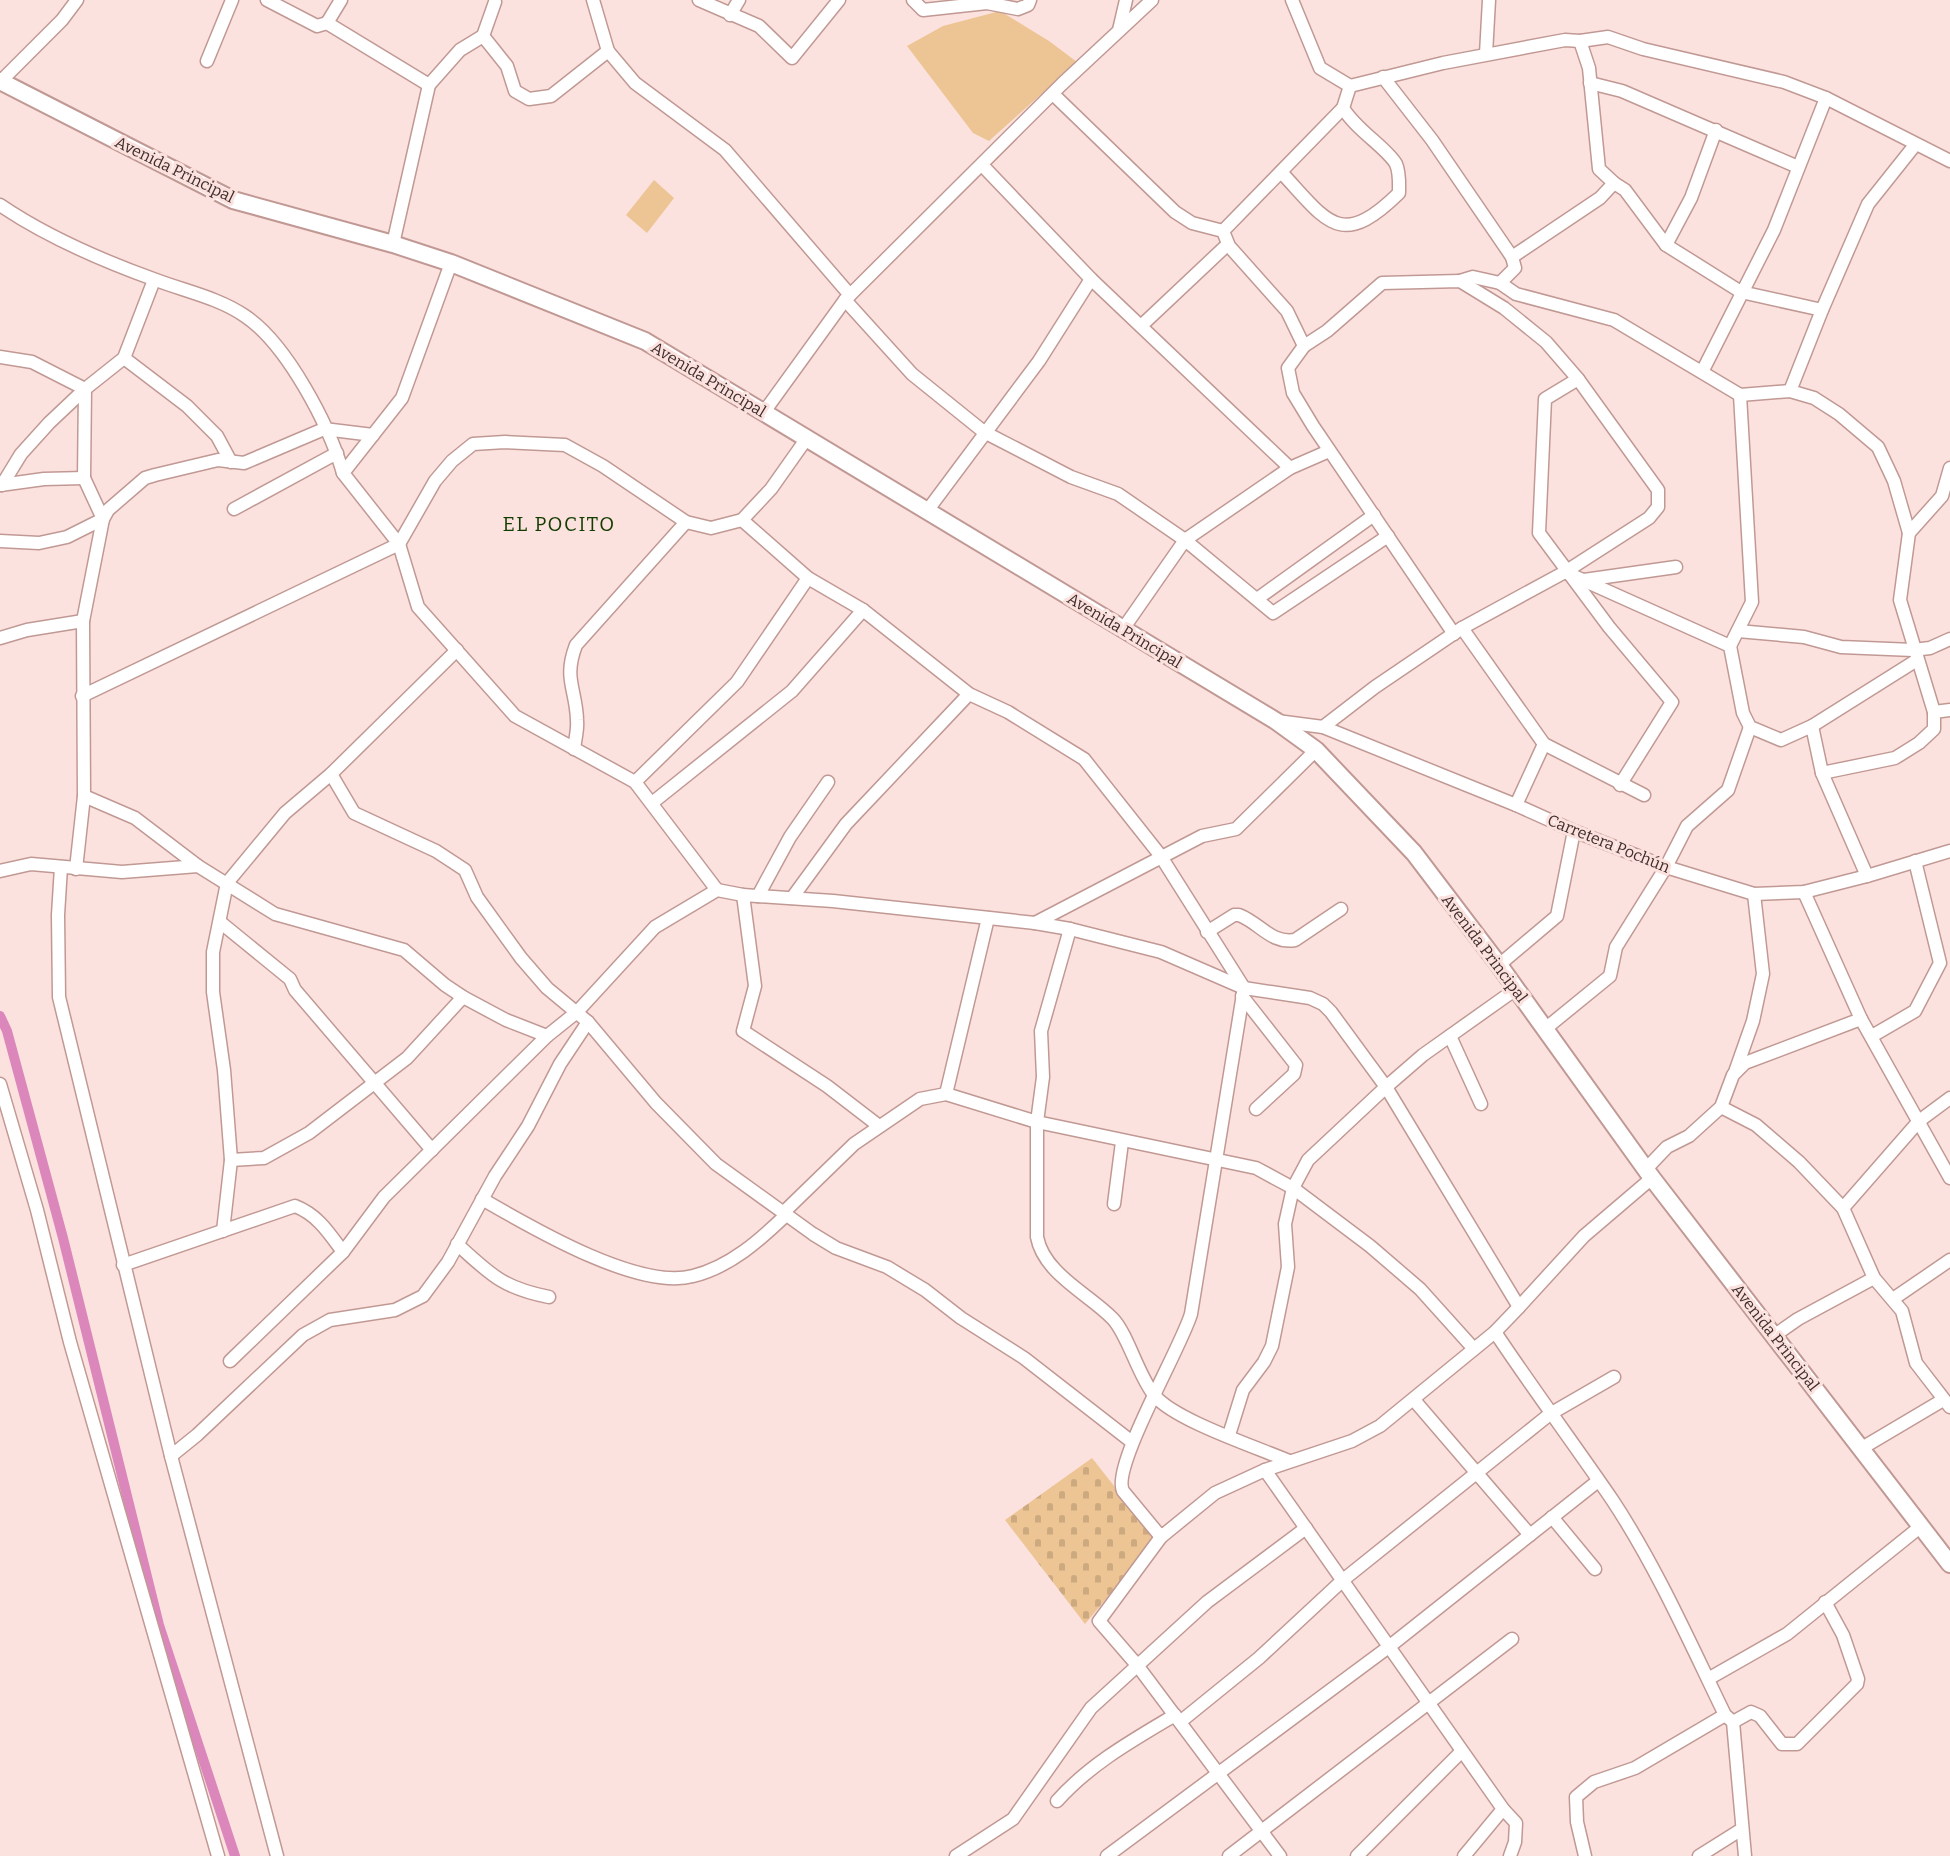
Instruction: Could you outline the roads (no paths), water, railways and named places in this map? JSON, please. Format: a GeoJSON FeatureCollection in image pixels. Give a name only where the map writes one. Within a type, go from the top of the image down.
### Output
{"type":"FeatureCollection","features":[{"type":"Feature","properties":{"kind":"main road","name":"Avenida Principal"},"geometry":{"type":"LineString","coordinates":[[0,81],[233,200],[393,244],[451,263],[645,341],[1276,721],[1316,750],[1414,853],[1499,965],[1649,1173],[1950,1564]]}},
{"type":"Feature","properties":{"kind":"street"},"geometry":{"type":"LineString","coordinates":[[0,81],[62,20],[77,0]]}},
{"type":"Feature","properties":{"kind":"street"},"geometry":{"type":"LineString","coordinates":[[207,61],[232,0]]}},
{"type":"Feature","properties":{"kind":"street"},"geometry":{"type":"LineString","coordinates":[[267,0],[317,26],[327,23],[341,0]]}},
{"type":"Feature","properties":{"kind":"street"},"geometry":{"type":"LineString","coordinates":[[593,0],[608,51],[634,83],[725,150],[912,374],[984,432],[1071,477],[1118,494],[1185,540],[1273,613],[1388,536]]}},
{"type":"Feature","properties":{"kind":"street"},"geometry":{"type":"LineString","coordinates":[[699,0],[759,26],[792,58],[840,0]]}},
{"type":"Feature","properties":{"kind":"street"},"geometry":{"type":"LineString","coordinates":[[730,15],[739,0]]}},
{"type":"Feature","properties":{"kind":"street"},"geometry":{"type":"LineString","coordinates":[[913,0],[923,10],[947,3],[987,3],[1018,9],[1028,5],[1030,0]]}},
{"type":"Feature","properties":{"kind":"street"},"geometry":{"type":"LineString","coordinates":[[1119,30],[1126,0]]}},
{"type":"Feature","properties":{"kind":"street"},"geometry":{"type":"LineString","coordinates":[[764,412],[848,298],[1053,94],[1152,0]]}},
{"type":"Feature","properties":{"kind":"street"},"geometry":{"type":"LineString","coordinates":[[1292,0],[1320,68],[1350,86],[1486,54],[1565,40],[1580,41],[1608,37],[1643,49],[1784,82],[1826,98],[1950,161]]}},
{"type":"Feature","properties":{"kind":"street"},"geometry":{"type":"LineString","coordinates":[[1486,54],[1490,0]]}},
{"type":"Feature","properties":{"kind":"street"},"geometry":{"type":"LineString","coordinates":[[393,244],[429,85],[460,50],[483,36],[496,1]]}},
{"type":"Feature","properties":{"kind":"street"},"geometry":{"type":"LineString","coordinates":[[327,23],[429,85]]}},
{"type":"Feature","properties":{"kind":"street"},"geometry":{"type":"LineString","coordinates":[[483,36],[507,66],[515,91],[529,99],[551,96],[608,51]]}},
{"type":"Feature","properties":{"kind":"street"},"geometry":{"type":"LineString","coordinates":[[1580,41],[1589,69],[1599,168],[1625,190],[1666,245],[1741,292],[1822,310]]}},
{"type":"Feature","properties":{"kind":"street"},"geometry":{"type":"LineString","coordinates":[[1383,78],[1432,140],[1512,256],[1515,268],[1500,283]]}},
{"type":"Feature","properties":{"kind":"street"},"geometry":{"type":"LineString","coordinates":[[1590,83],[1622,91],[1798,166]]}},
{"type":"Feature","properties":{"kind":"street"},"geometry":{"type":"LineString","coordinates":[[1223,231],[1343,108],[1350,86]]}},
{"type":"Feature","properties":{"kind":"street"},"geometry":{"type":"LineString","coordinates":[[1053,94],[1175,212],[1192,223],[1223,231]]}},
{"type":"Feature","properties":{"kind":"street"},"geometry":{"type":"LineString","coordinates":[[1702,372],[1774,230],[1826,98]]}},
{"type":"Feature","properties":{"kind":"street"},"geometry":{"type":"LineString","coordinates":[[1281,172],[1332,223],[1350,225],[1366,221],[1399,193],[1400,176],[1395,163],[1360,130],[1343,108]]}},
{"type":"Feature","properties":{"kind":"street"},"geometry":{"type":"LineString","coordinates":[[1666,245],[1691,198],[1716,130]]}},
{"type":"Feature","properties":{"kind":"street"},"geometry":{"type":"LineString","coordinates":[[1790,391],[1868,204],[1915,145]]}},
{"type":"Feature","properties":{"kind":"street"},"geometry":{"type":"LineString","coordinates":[[982,165],[1091,279],[1290,468]]}},
{"type":"Feature","properties":{"kind":"street"},"geometry":{"type":"LineString","coordinates":[[1512,256],[1600,198],[1614,183]]}},
{"type":"Feature","properties":{"kind":"street"},"geometry":{"type":"LineString","coordinates":[[0,205],[27,224],[154,280],[214,301],[245,316],[274,342],[303,386],[337,453],[343,473],[399,544],[418,607],[515,716],[635,782],[717,890]]}},
{"type":"Feature","properties":{"kind":"street"},"geometry":{"type":"LineString","coordinates":[[1223,231],[1228,244],[1287,311],[1304,346]]}},
{"type":"Feature","properties":{"kind":"street"},"geometry":{"type":"LineString","coordinates":[[1141,326],[1228,244]]}},
{"type":"Feature","properties":{"kind":"street"},"geometry":{"type":"LineString","coordinates":[[343,473],[402,398],[451,263]]}},
{"type":"Feature","properties":{"kind":"street"},"geometry":{"type":"LineString","coordinates":[[1644,795],[1620,785],[1544,744],[1388,536],[1329,451],[1293,393],[1288,368],[1304,346],[1327,331],[1382,283],[1460,281],[1473,277],[1500,283],[1516,294],[1614,320],[1740,395],[1790,391],[1814,398],[1839,414],[1878,447],[1894,482],[1909,533],[1900,600],[1934,712],[1934,729],[1919,743],[1895,758],[1822,772]]}},
{"type":"Feature","properties":{"kind":"street"},"geometry":{"type":"LineString","coordinates":[[927,511],[1039,361],[1091,279]]}},
{"type":"Feature","properties":{"kind":"street"},"geometry":{"type":"LineString","coordinates":[[1,485],[21,454],[85,389],[124,358],[154,280]]}},
{"type":"Feature","properties":{"kind":"street"},"geometry":{"type":"LineString","coordinates":[[1323,727],[1375,687],[1458,631],[1565,572],[1649,518],[1658,507],[1658,490],[1578,379],[1546,342],[1504,308],[1460,281]]}},
{"type":"Feature","properties":{"kind":"street"},"geometry":{"type":"LineString","coordinates":[[0,357],[32,362],[85,389]]}},
{"type":"Feature","properties":{"kind":"street"},"geometry":{"type":"LineString","coordinates":[[124,358],[187,406],[217,436],[231,462]]}},
{"type":"Feature","properties":{"kind":"street"},"geometry":{"type":"LineString","coordinates":[[1578,379],[1545,399],[1539,533],[1565,572],[1672,702],[1620,785]]}},
{"type":"Feature","properties":{"kind":"street"},"geometry":{"type":"LineString","coordinates":[[85,389],[84,478],[103,519]]}},
{"type":"Feature","properties":{"kind":"street"},"geometry":{"type":"LineString","coordinates":[[1740,395],[1752,602],[1730,646],[1743,712],[1750,727],[1781,740],[1812,726],[1915,655],[1950,639]]}},
{"type":"Feature","properties":{"kind":"street"},"geometry":{"type":"LineString","coordinates":[[76,869],[84,796],[83,621],[103,519],[108,510],[145,478],[218,460],[244,463],[324,429],[373,435]]}},
{"type":"Feature","properties":{"kind":"street"},"geometry":{"type":"LineString","coordinates":[[82,696],[399,544],[443,471],[469,446],[481,443],[565,445],[603,466],[686,522],[711,528],[742,520],[771,489],[807,438]]}},
{"type":"Feature","properties":{"kind":"street"},"geometry":{"type":"LineString","coordinates":[[1123,629],[1185,540],[1290,468],[1329,451]]}},
{"type":"Feature","properties":{"kind":"street"},"geometry":{"type":"LineString","coordinates":[[234,509],[337,453]]}},
{"type":"Feature","properties":{"kind":"street"},"geometry":{"type":"LineString","coordinates":[[1909,533],[1946,496],[1950,468]]}},
{"type":"Feature","properties":{"kind":"street"},"geometry":{"type":"LineString","coordinates":[[1,485],[44,479],[84,478]]}},
{"type":"Feature","properties":{"kind":"street"},"geometry":{"type":"LineString","coordinates":[[1257,599],[1374,515]]}},
{"type":"Feature","properties":{"kind":"street"},"geometry":{"type":"LineString","coordinates":[[0,541],[39,543],[57,539],[103,519]]}},
{"type":"Feature","properties":{"kind":"street"},"geometry":{"type":"LineString","coordinates":[[742,520],[808,578],[863,610],[969,694],[1008,712],[1084,759],[1113,792],[1160,855],[1243,992],[1296,1065],[1294,1074],[1256,1109]]}},
{"type":"Feature","properties":{"kind":"street"},"geometry":{"type":"LineString","coordinates":[[574,749],[578,720],[569,678],[570,660],[576,645],[686,522]]}},
{"type":"Feature","properties":{"kind":"street"},"geometry":{"type":"LineString","coordinates":[[1583,580],[1676,567]]}},
{"type":"Feature","properties":{"kind":"street"},"geometry":{"type":"LineString","coordinates":[[1565,572],[1730,646]]}},
{"type":"Feature","properties":{"kind":"street"},"geometry":{"type":"LineString","coordinates":[[635,782],[737,682],[808,578]]}},
{"type":"Feature","properties":{"kind":"street"},"geometry":{"type":"LineString","coordinates":[[652,803],[792,691],[863,610]]}},
{"type":"Feature","properties":{"kind":"street"},"geometry":{"type":"LineString","coordinates":[[0,638],[27,630],[83,621]]}},
{"type":"Feature","properties":{"kind":"street"},"geometry":{"type":"LineString","coordinates":[[1738,631],[1804,637],[1841,646],[1915,655]]}},
{"type":"Feature","properties":{"kind":"street"},"geometry":{"type":"LineString","coordinates":[[223,1231],[231,1160],[224,1070],[213,992],[213,952],[227,883],[285,813],[331,774],[457,650]]}},
{"type":"Feature","properties":{"kind":"street"},"geometry":{"type":"LineString","coordinates":[[792,898],[846,824],[969,694]]}},
{"type":"Feature","properties":{"kind":"street"},"geometry":{"type":"LineString","coordinates":[[1934,712],[1950,710]]}},
{"type":"Feature","properties":{"kind":"street","name":"Carretera Pochún"},"geometry":{"type":"LineString","coordinates":[[1276,721],[1323,727],[1666,867],[1754,894],[1803,892],[1950,851]]}},
{"type":"Feature","properties":{"kind":"street"},"geometry":{"type":"LineString","coordinates":[[1812,726],[1822,772],[1867,876]]}},
{"type":"Feature","properties":{"kind":"street"},"geometry":{"type":"LineString","coordinates":[[1545,1029],[1611,976],[1616,947],[1666,867],[1687,826],[1728,790],[1750,727]]}},
{"type":"Feature","properties":{"kind":"street"},"geometry":{"type":"LineString","coordinates":[[1516,805],[1544,744]]}},
{"type":"Feature","properties":{"kind":"street"},"geometry":{"type":"LineString","coordinates":[[1035,923],[1160,855],[1205,835],[1236,829],[1316,750]]}},
{"type":"Feature","properties":{"kind":"street"},"geometry":{"type":"LineString","coordinates":[[331,774],[354,813],[436,851],[465,870],[477,897],[521,958],[547,988],[588,1022],[656,1103],[716,1164],[836,1248],[887,1267],[925,1290],[961,1318],[1024,1358],[1132,1442]]}},
{"type":"Feature","properties":{"kind":"street"},"geometry":{"type":"LineString","coordinates":[[758,896],[790,837],[828,782]]}},
{"type":"Feature","properties":{"kind":"street"},"geometry":{"type":"LineString","coordinates":[[84,796],[135,819],[198,866],[275,914],[404,950],[445,985],[463,997],[506,1020],[547,1036]]}},
{"type":"Feature","properties":{"kind":"street"},"geometry":{"type":"LineString","coordinates":[[1499,965],[1557,916],[1574,831]]}},
{"type":"Feature","properties":{"kind":"street"},"geometry":{"type":"LineString","coordinates":[[1872,1036],[1915,1011],[1945,961],[1915,861]]}},
{"type":"Feature","properties":{"kind":"street"},"geometry":{"type":"LineString","coordinates":[[0,871],[31,864],[122,872],[198,866]]}},
{"type":"Feature","properties":{"kind":"street"},"geometry":{"type":"LineString","coordinates":[[61,867],[58,915],[59,997],[171,1456],[277,1856]]}},
{"type":"Feature","properties":{"kind":"street"},"geometry":{"type":"LineString","coordinates":[[230,1361],[343,1252],[384,1197],[547,1036],[577,1012],[655,927],[717,890],[743,895],[1035,923],[1070,929],[1161,952],[1243,992],[1310,998],[1323,1004],[1386,1087],[1519,1307]]}},
{"type":"Feature","properties":{"kind":"street"},"geometry":{"type":"LineString","coordinates":[[1803,892],[1861,1019],[1950,1178]]}},
{"type":"Feature","properties":{"kind":"street"},"geometry":{"type":"LineString","coordinates":[[1280,1856],[1260,1833],[1220,1774],[1137,1665],[1100,1621],[1161,1537],[1211,1496],[1265,1470],[1366,1435],[1414,1400],[1495,1332],[1584,1236],[1649,1173],[1667,1147],[1689,1136],[1721,1107],[1753,1021],[1763,974],[1754,894]]}},
{"type":"Feature","properties":{"kind":"street"},"geometry":{"type":"LineString","coordinates":[[743,895],[755,986],[743,1031],[827,1086],[879,1126]]}},
{"type":"Feature","properties":{"kind":"street"},"geometry":{"type":"LineString","coordinates":[[1207,932],[1234,915],[1239,915],[1272,937],[1288,941],[1295,940],[1341,909]]}},
{"type":"Feature","properties":{"kind":"street"},"geometry":{"type":"LineString","coordinates":[[946,1094],[988,918]]}},
{"type":"Feature","properties":{"kind":"street"},"geometry":{"type":"LineString","coordinates":[[220,922],[290,979],[295,990],[432,1150]]}},
{"type":"Feature","properties":{"kind":"street"},"geometry":{"type":"LineString","coordinates":[[1070,929],[1041,1031],[1043,1077],[1037,1122],[1037,1237],[1040,1248],[1056,1270],[1115,1321],[1137,1367],[1155,1397],[1193,1422],[1289,1461]]}},
{"type":"Feature","properties":{"kind":"street"},"geometry":{"type":"LineString","coordinates":[[1229,1435],[1243,1390],[1264,1362],[1272,1346],[1288,1267],[1285,1224],[1293,1188],[1308,1160],[1386,1087],[1450,1036],[1516,989]]}},
{"type":"Feature","properties":{"kind":"street"},"geometry":{"type":"LineString","coordinates":[[1161,1537],[1120,1486],[1132,1442],[1179,1349],[1191,1314],[1205,1235],[1214,1157],[1243,992]]}},
{"type":"Feature","properties":{"kind":"street"},"geometry":{"type":"LineString","coordinates":[[231,1160],[264,1158],[309,1133],[375,1085],[407,1058],[463,997]]}},
{"type":"Feature","properties":{"kind":"street"},"geometry":{"type":"LineString","coordinates":[[1733,1075],[1745,1063],[1861,1019]]}},
{"type":"Feature","properties":{"kind":"street"},"geometry":{"type":"LineString","coordinates":[[171,1456],[197,1435],[303,1335],[330,1320],[395,1310],[423,1296],[528,1126],[560,1064],[588,1022]]}},
{"type":"Feature","properties":{"kind":"street"},"geometry":{"type":"LineString","coordinates":[[1450,1036],[1481,1104]]}},
{"type":"Feature","properties":{"kind":"street"},"geometry":{"type":"LineString","coordinates":[[0,1084],[218,1856]]}},
{"type":"Feature","properties":{"kind":"street"},"geometry":{"type":"LineString","coordinates":[[482,1199],[551,1238],[623,1268],[660,1277],[692,1277],[724,1263],[756,1244],[841,1155],[879,1126],[920,1099],[946,1094],[1037,1122],[1122,1142],[1214,1157],[1256,1168],[1293,1188],[1420,1289],[1474,1349]]}},
{"type":"Feature","properties":{"kind":"street"},"geometry":{"type":"LineString","coordinates":[[1843,1208],[1919,1121],[1950,1098]]}},
{"type":"Feature","properties":{"kind":"street"},"geometry":{"type":"LineString","coordinates":[[1721,1107],[1756,1125],[1799,1162],[1843,1208],[1874,1278],[1902,1311],[1916,1363],[1946,1403],[1862,1448]]}},
{"type":"Feature","properties":{"kind":"street"},"geometry":{"type":"LineString","coordinates":[[1114,1204],[1122,1142]]}},
{"type":"Feature","properties":{"kind":"street"},"geometry":{"type":"LineString","coordinates":[[123,1265],[295,1206],[315,1216],[343,1252]]}},
{"type":"Feature","properties":{"kind":"street"},"geometry":{"type":"LineString","coordinates":[[457,1244],[495,1279],[520,1291],[549,1297]]}},
{"type":"Feature","properties":{"kind":"street"},"geometry":{"type":"LineString","coordinates":[[1893,1299],[1950,1260]]}},
{"type":"Feature","properties":{"kind":"street"},"geometry":{"type":"LineString","coordinates":[[1775,1335],[1798,1319],[1874,1278]]}},
{"type":"Feature","properties":{"kind":"street"},"geometry":{"type":"LineString","coordinates":[[1495,1332],[1598,1481],[1661,1584],[1729,1718],[1745,1856]]}},
{"type":"Feature","properties":{"kind":"street"},"geometry":{"type":"LineString","coordinates":[[1057,1801],[1072,1785],[1115,1751],[1177,1719],[1259,1658],[1343,1580],[1550,1414],[1614,1377]]}},
{"type":"Feature","properties":{"kind":"street"},"geometry":{"type":"LineString","coordinates":[[1414,1400],[1530,1535]]}},
{"type":"Feature","properties":{"kind":"street"},"geometry":{"type":"LineString","coordinates":[[1265,1470],[1429,1701],[1461,1752],[1516,1823],[1510,1856]]}},
{"type":"Feature","properties":{"kind":"street"},"geometry":{"type":"LineString","coordinates":[[1107,1856],[1390,1646],[1598,1481]]}},
{"type":"Feature","properties":{"kind":"street"},"geometry":{"type":"LineString","coordinates":[[1552,1517],[1595,1569]]}},
{"type":"Feature","properties":{"kind":"street"},"geometry":{"type":"LineString","coordinates":[[1708,1679],[1787,1634],[1920,1527]]}},
{"type":"Feature","properties":{"kind":"street"},"geometry":{"type":"LineString","coordinates":[[956,1856],[1013,1819],[1090,1708],[1207,1602],[1306,1528]]}},
{"type":"Feature","properties":{"kind":"street"},"geometry":{"type":"LineString","coordinates":[[1585,1856],[1577,1822],[1576,1797],[1594,1782],[1635,1768],[1729,1718],[1751,1712],[1760,1716],[1782,1744],[1797,1744],[1857,1684],[1858,1679],[1843,1635],[1825,1602]]}},
{"type":"Feature","properties":{"kind":"street"},"geometry":{"type":"LineString","coordinates":[[1229,1856],[1512,1639]]}},
{"type":"Feature","properties":{"kind":"street"},"geometry":{"type":"LineString","coordinates":[[1357,1856],[1461,1752]]}},
{"type":"Feature","properties":{"kind":"street"},"geometry":{"type":"LineString","coordinates":[[1464,1856],[1503,1809]]}},
{"type":"Feature","properties":{"kind":"street"},"geometry":{"type":"LineString","coordinates":[[1699,1856],[1742,1830]]}},
{"type":"Feature","properties":{"kind":"waterway"},"geometry":{"type":"LineString","coordinates":[[0,1016],[7,1031],[63,1238],[159,1625],[235,1856]]}},
{"type":"Feature","properties":{"kind":"district","name":"EL POCITO"},"geometry":{"type":"Point","coordinates":[559,524]}}]}
